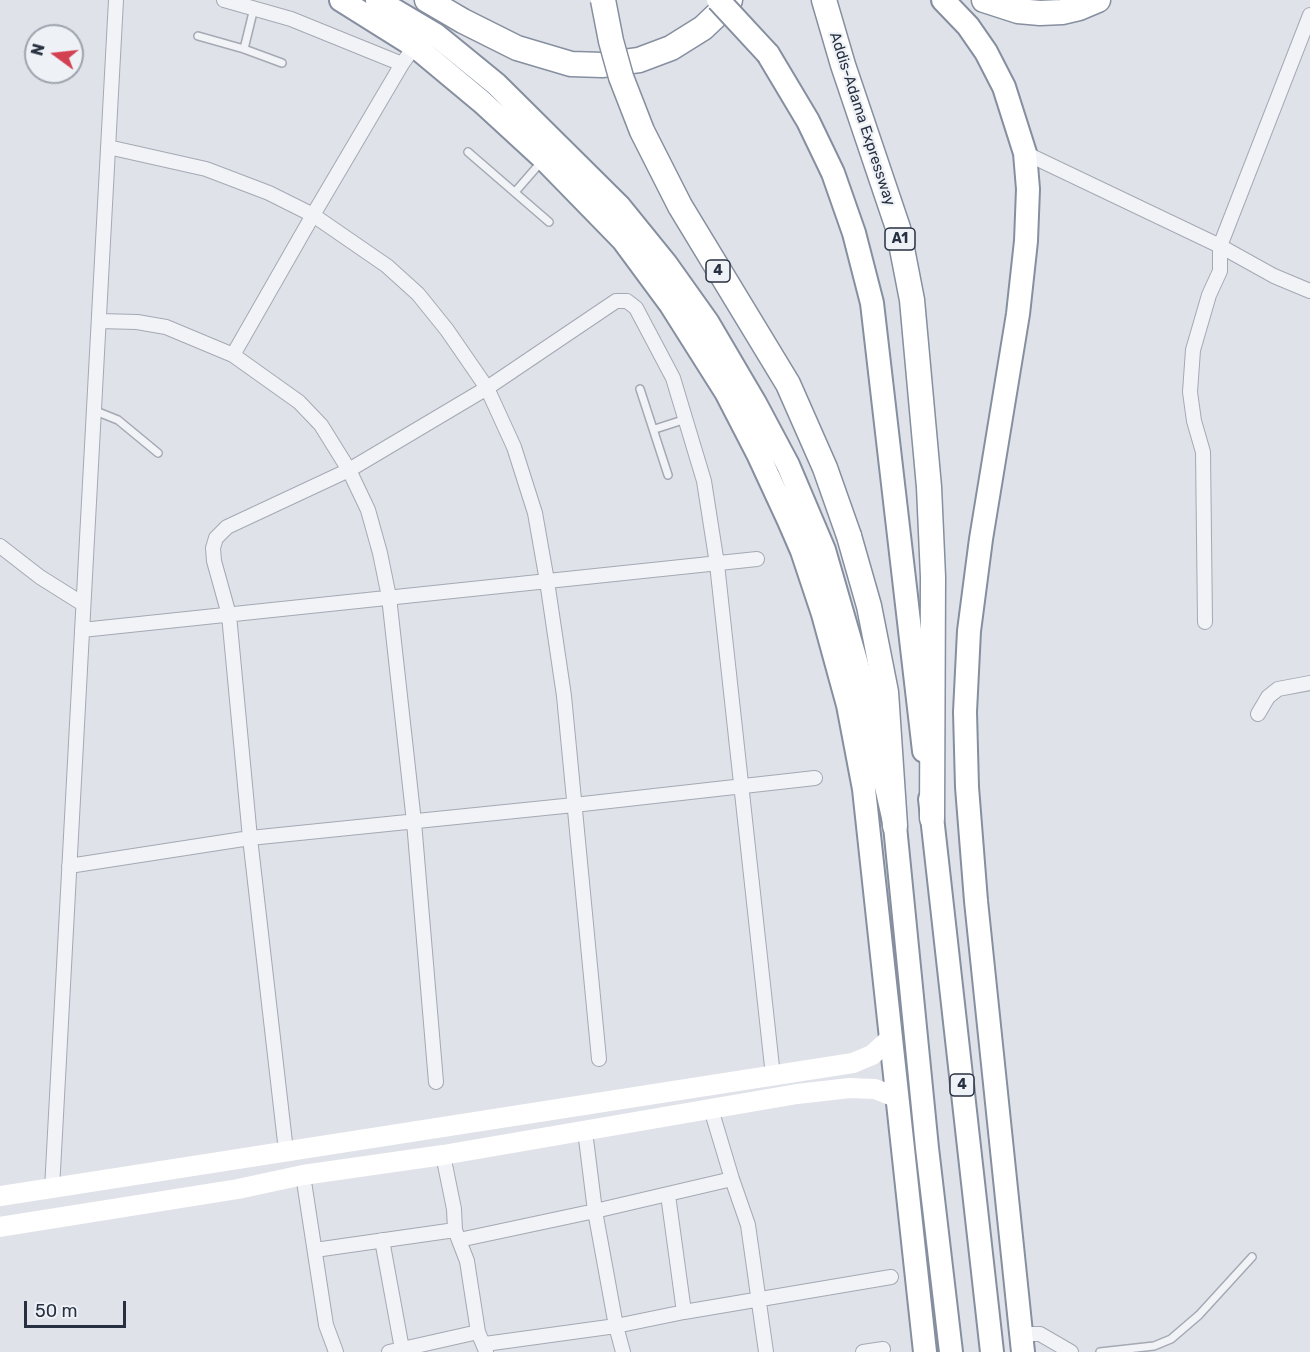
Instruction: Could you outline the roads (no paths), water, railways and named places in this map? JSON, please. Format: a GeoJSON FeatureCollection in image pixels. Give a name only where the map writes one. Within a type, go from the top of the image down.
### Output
{"type":"FeatureCollection","features":[{"type":"Feature","properties":{"kind":"highway"},"geometry":{"type":"LineString","coordinates":[[341,0],[408,56],[482,102],[544,159],[622,240],[671,305],[726,392],[758,454],[802,551],[823,614],[848,705],[864,789],[925,1352]]}},
{"type":"Feature","properties":{"kind":"highway"},"geometry":{"type":"LineString","coordinates":[[377,0],[436,35],[496,84],[619,206],[666,264],[708,323],[783,456],[824,550],[863,685],[895,826]]}},
{"type":"Feature","properties":{"kind":"highway"},"geometry":{"type":"LineString","coordinates":[[427,0],[517,48],[571,64],[602,65],[639,60],[670,48],[703,28],[730,0]]}},
{"type":"Feature","properties":{"kind":"highway","name":"4"},"geometry":{"type":"LineString","coordinates":[[603,0],[621,77],[642,131],[680,206],[788,384],[825,468],[849,536],[869,606],[886,693],[895,826],[927,1148],[951,1352]]}},
{"type":"Feature","properties":{"kind":"highway"},"geometry":{"type":"LineString","coordinates":[[718,0],[768,54],[808,121],[832,172],[854,233],[872,303],[932,818]]}},
{"type":"Feature","properties":{"kind":"highway","name":"Addis-Adama Expressway"},"geometry":{"type":"LineString","coordinates":[[824,0],[843,65],[898,228],[912,300],[928,488]]}},
{"type":"Feature","properties":{"kind":"highway"},"geometry":{"type":"LineString","coordinates":[[943,0],[968,26],[986,52],[1004,87],[1026,153],[1028,189],[1024,262],[1018,314],[981,539],[969,631],[964,712],[976,901],[1022,1343]]}},
{"type":"Feature","properties":{"kind":"highway"},"geometry":{"type":"LineString","coordinates":[[984,0],[1018,11],[1040,13],[1062,12],[1098,0]]}},
{"type":"Feature","properties":{"kind":"highway","name":"4"},"geometry":{"type":"LineString","coordinates":[[928,488],[933,578],[932,818],[992,1352]]}},
{"type":"Feature","properties":{"kind":"main road"},"geometry":{"type":"LineString","coordinates":[[0,1196],[853,1063],[872,1054],[891,1038]]}},
{"type":"Feature","properties":{"kind":"main road"},"geometry":{"type":"LineString","coordinates":[[0,1227],[238,1189],[303,1175],[443,1155],[797,1094],[850,1088],[875,1089],[898,1098]]}},
{"type":"Feature","properties":{"kind":"street"},"geometry":{"type":"LineString","coordinates":[[52,1189],[116,0]]}},
{"type":"Feature","properties":{"kind":"street"},"geometry":{"type":"LineString","coordinates":[[224,0],[408,56],[233,355]]}},
{"type":"Feature","properties":{"kind":"street"},"geometry":{"type":"LineString","coordinates":[[1205,622],[1203,452],[1194,421],[1190,392],[1193,351],[1209,295],[1220,271],[1220,246],[1310,15]]}},
{"type":"Feature","properties":{"kind":"street"},"geometry":{"type":"LineString","coordinates":[[108,147],[206,169],[269,193],[313,215],[387,266],[418,294],[447,330],[487,388],[514,447],[535,513],[547,581],[564,696],[599,1059]]}},
{"type":"Feature","properties":{"kind":"street"},"geometry":{"type":"LineString","coordinates":[[1026,153],[1220,246],[1256,267],[1310,291]]}},
{"type":"Feature","properties":{"kind":"street"},"geometry":{"type":"LineString","coordinates":[[286,1151],[250,838],[229,615],[214,561],[213,548],[216,538],[227,527],[349,470],[487,388],[616,301],[627,301],[636,308],[673,378],[704,482],[717,564],[773,1076]]}},
{"type":"Feature","properties":{"kind":"street"},"geometry":{"type":"LineString","coordinates":[[99,321],[137,322],[166,327],[233,355],[298,402],[321,425],[349,470],[368,510],[389,597],[414,822],[436,1082]]}},
{"type":"Feature","properties":{"kind":"street"},"geometry":{"type":"LineString","coordinates":[[0,546],[40,577],[83,604]]}},
{"type":"Feature","properties":{"kind":"street"},"geometry":{"type":"LineString","coordinates":[[82,630],[757,559]]}},
{"type":"Feature","properties":{"kind":"street"},"geometry":{"type":"LineString","coordinates":[[1258,714],[1268,697],[1278,689],[1310,682]]}},
{"type":"Feature","properties":{"kind":"street"},"geometry":{"type":"LineString","coordinates":[[69,866],[250,838],[815,778]]}},
{"type":"Feature","properties":{"kind":"street"},"geometry":{"type":"LineString","coordinates":[[711,1109],[748,1225],[766,1352]]}},
{"type":"Feature","properties":{"kind":"street"},"geometry":{"type":"LineString","coordinates":[[585,1131],[595,1212],[623,1352]]}},
{"type":"Feature","properties":{"kind":"street"},"geometry":{"type":"LineString","coordinates":[[443,1155],[457,1235],[467,1261],[483,1343]]}},
{"type":"Feature","properties":{"kind":"street"},"geometry":{"type":"LineString","coordinates":[[303,1175],[326,1325],[336,1352]]}},
{"type":"Feature","properties":{"kind":"street"},"geometry":{"type":"LineString","coordinates":[[315,1250],[382,1240],[457,1235],[595,1212],[732,1179]]}},
{"type":"Feature","properties":{"kind":"street"},"geometry":{"type":"LineString","coordinates":[[668,1195],[684,1312]]}},
{"type":"Feature","properties":{"kind":"street"},"geometry":{"type":"LineString","coordinates":[[382,1240],[395,1350],[483,1343],[616,1326],[684,1312],[891,1277]]}},
{"type":"Feature","properties":{"kind":"street"},"geometry":{"type":"LineString","coordinates":[[1022,1343],[1040,1334],[1071,1352]]}},
{"type":"Feature","properties":{"kind":"street"},"geometry":{"type":"LineString","coordinates":[[863,1352],[883,1349]]}},
{"type":"Feature","properties":{"kind":"lane"},"geometry":{"type":"LineString","coordinates":[[244,49],[254,8]]}},
{"type":"Feature","properties":{"kind":"lane"},"geometry":{"type":"LineString","coordinates":[[198,36],[282,63]]}},
{"type":"Feature","properties":{"kind":"lane"},"geometry":{"type":"LineString","coordinates":[[468,152],[549,222]]}},
{"type":"Feature","properties":{"kind":"lane"},"geometry":{"type":"LineString","coordinates":[[515,192],[544,159]]}},
{"type":"Feature","properties":{"kind":"lane"},"geometry":{"type":"LineString","coordinates":[[640,389],[655,429],[668,475]]}},
{"type":"Feature","properties":{"kind":"lane"},"geometry":{"type":"LineString","coordinates":[[93,410],[118,420],[158,453]]}},
{"type":"Feature","properties":{"kind":"lane"},"geometry":{"type":"LineString","coordinates":[[655,429],[686,419]]}},
{"type":"Feature","properties":{"kind":"lane"},"geometry":{"type":"LineString","coordinates":[[1100,1352],[1154,1346],[1171,1339],[1199,1315],[1251,1257]]}}]}
